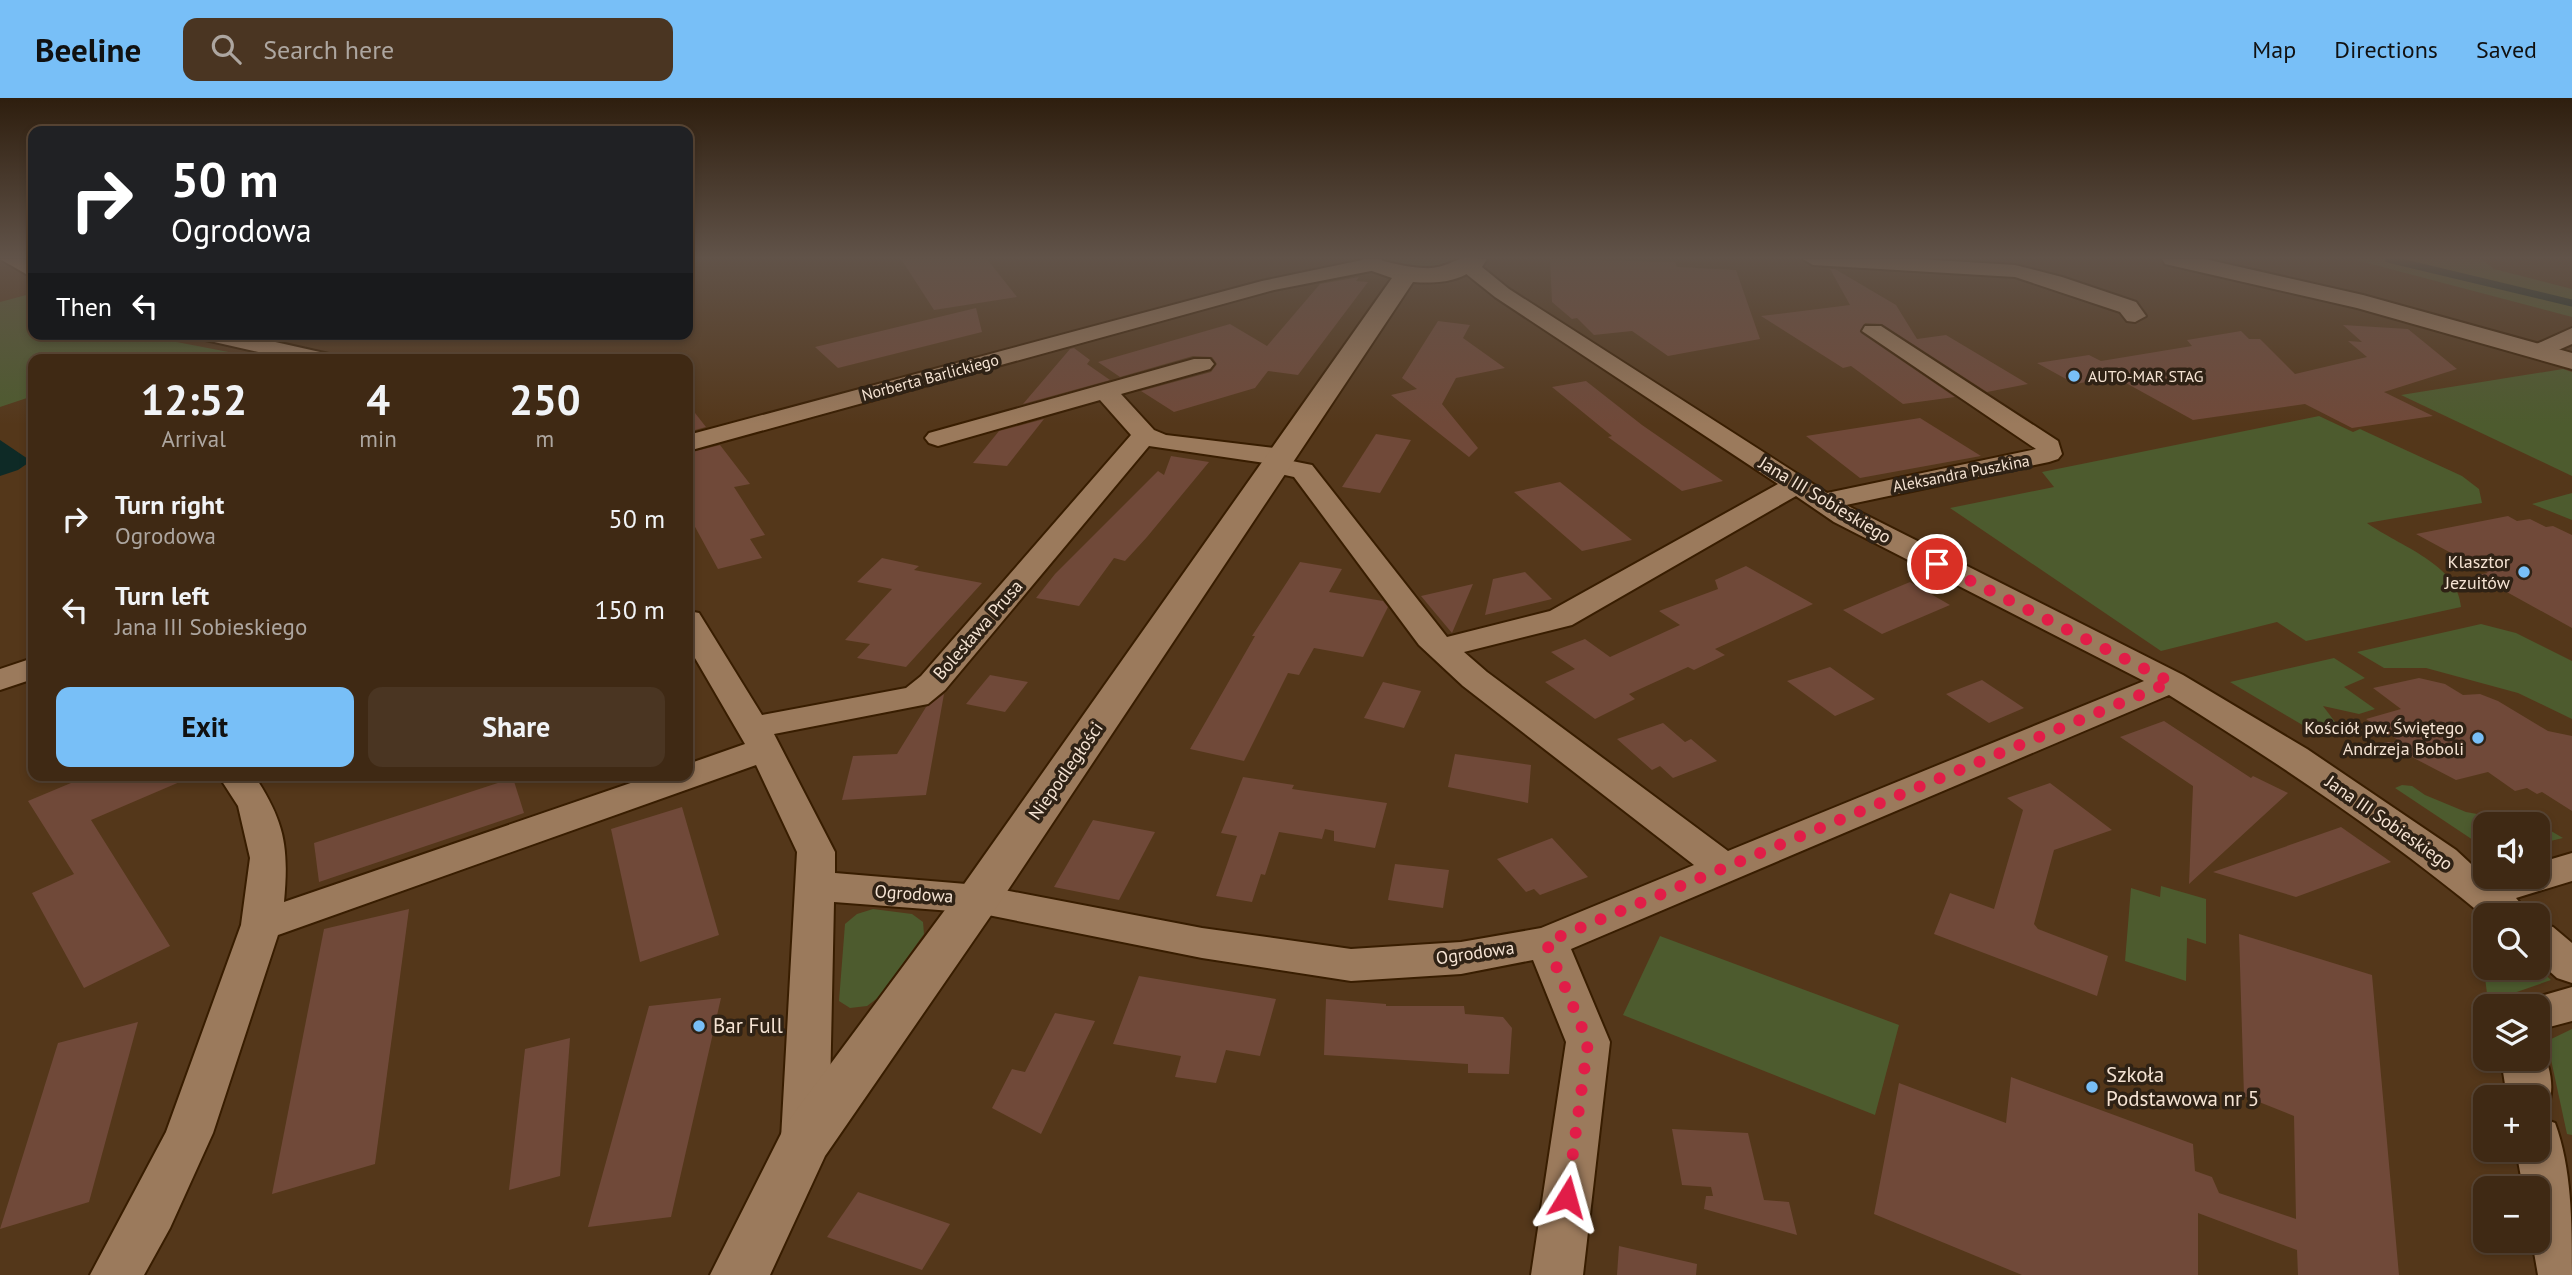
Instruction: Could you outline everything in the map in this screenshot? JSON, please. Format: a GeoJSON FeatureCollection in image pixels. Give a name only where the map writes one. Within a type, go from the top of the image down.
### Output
{"type":"FeatureCollection","features":[{"type":"Feature","properties":{"kind":"street","name":"Norberta Barlickiego"},"geometry":{"type":"LineString","coordinates":[[693,442],[1163,314]]}},
{"type":"Feature","properties":{"kind":"street","name":"Niepodległości"},"geometry":{"type":"LineString","coordinates":[[740,1275],[805,1141],[978,899],[1279,461],[1368,314]]}},
{"type":"Feature","properties":{"kind":"street","name":"Jana III Sobieskiego"},"geometry":{"type":"LineString","coordinates":[[1534,314],[1824,503],[2171,682],[2294,757],[2442,860],[2496,903]]}},
{"type":"Feature","properties":{"kind":"street"},"geometry":{"type":"LineString","coordinates":[[2406,314],[2572,361]]}},
{"type":"Feature","properties":{"kind":"street","name":"Aleksandra Puszkina"},"geometry":{"type":"LineString","coordinates":[[1824,503],[1848,495],[2035,460],[2049,454],[2049,446],[1873,331]]}},
{"type":"Feature","properties":{"kind":"street"},"geometry":{"type":"LineString","coordinates":[[2540,351],[2572,335]]}},
{"type":"Feature","properties":{"kind":"street"},"geometry":{"type":"LineString","coordinates":[[236,340],[299,354]]}},
{"type":"Feature","properties":{"kind":"street"},"geometry":{"type":"LineString","coordinates":[[938,438],[1202,364]]}},
{"type":"Feature","properties":{"kind":"street"},"geometry":{"type":"LineString","coordinates":[[1105,391],[1145,435],[1179,445],[1279,461],[1303,471],[1441,649],[1475,679],[1725,869]]}},
{"type":"Feature","properties":{"kind":"street","name":"Bolesława Prusa"},"geometry":{"type":"LineString","coordinates":[[693,764],[760,739],[784,719],[916,696],[933,683],[1145,435]]}},
{"type":"Feature","properties":{"kind":"street"},"geometry":{"type":"LineString","coordinates":[[1441,649],[1561,618],[1771,497],[1797,486]]}},
{"type":"Feature","properties":{"kind":"street"},"geometry":{"type":"LineString","coordinates":[[693,628],[760,739],[816,852],[805,1141]]}},
{"type":"Feature","properties":{"kind":"street"},"geometry":{"type":"LineString","coordinates":[[0,680],[28,670]]}},
{"type":"Feature","properties":{"kind":"street","name":"Ogrodowa"},"geometry":{"type":"LineString","coordinates":[[816,886],[978,899],[1202,943],[1351,965],[1461,958],[1546,942],[2171,682]]}},
{"type":"Feature","properties":{"kind":"street"},"geometry":{"type":"LineString","coordinates":[[116,1275],[152,1212],[189,1133],[261,925],[269,858],[256,806],[240,781]]}},
{"type":"Feature","properties":{"kind":"street","name":"Bolesława Prusa"},"geometry":{"type":"LineString","coordinates":[[261,925],[647,781]]}},
{"type":"Feature","properties":{"kind":"street"},"geometry":{"type":"LineString","coordinates":[[2499,903],[2572,867]]}},
{"type":"Feature","properties":{"kind":"street"},"geometry":{"type":"LineString","coordinates":[[1546,942],[1588,1042],[1557,1275]]}},
{"type":"Feature","properties":{"kind":"street"},"geometry":{"type":"LineString","coordinates":[[2550,948],[2572,967]]}},
{"type":"Feature","properties":{"kind":"street"},"geometry":{"type":"LineString","coordinates":[[2550,1010],[2572,1004]]}},
{"type":"Feature","properties":{"kind":"street"},"geometry":{"type":"LineString","coordinates":[[2543,1162],[2564,1275]]}},
{"type":"Feature","properties":{"kind":"green space"},"geometry":{"type":"Polygon","coordinates":[[[0,314],[28,314],[28,340],[166,340],[239,354],[28,354],[28,398],[0,407],[0,314]]]}},
{"type":"Feature","properties":{"kind":"green space"},"geometry":{"type":"Polygon","coordinates":[[[2563,369],[2572,372],[2572,476],[2401,395],[2563,369]]]}},
{"type":"Feature","properties":{"kind":"green space"},"geometry":{"type":"Polygon","coordinates":[[[2319,416],[2353,432],[2360,429],[2462,476],[2479,489],[2482,503],[2367,523],[2438,568],[2450,579],[2461,607],[2306,641],[2277,622],[2161,651],[1950,508],[2054,487],[2042,472],[2319,416]]]}},
{"type":"Feature","properties":{"kind":"green space"},"geometry":{"type":"Polygon","coordinates":[[[2572,493],[2572,520],[2532,504],[2572,493]]]}},
{"type":"Feature","properties":{"kind":"green space"},"geometry":{"type":"Polygon","coordinates":[[[2481,624],[2516,633],[2572,661],[2572,719],[2518,693],[2426,668],[2384,668],[2357,652],[2481,624]]]}},
{"type":"Feature","properties":{"kind":"green space"},"geometry":{"type":"Polygon","coordinates":[[[2334,658],[2365,678],[2344,687],[2375,709],[2359,714],[2323,706],[2342,731],[2316,733],[2230,682],[2334,658]]]}},
{"type":"Feature","properties":{"kind":"green space"},"geometry":{"type":"Polygon","coordinates":[[[2402,785],[2412,786],[2425,795],[2473,813],[2473,840],[2395,788],[2402,785]]]}},
{"type":"Feature","properties":{"kind":"green space"},"geometry":{"type":"Polygon","coordinates":[[[2550,830],[2563,838],[2550,841],[2550,830]]]}},
{"type":"Feature","properties":{"kind":"green space"},"geometry":{"type":"Polygon","coordinates":[[[2161,886],[2206,899],[2206,944],[2187,938],[2186,981],[2125,961],[2131,888],[2160,897],[2161,886]]]}},
{"type":"Feature","properties":{"kind":"green space"},"geometry":{"type":"Polygon","coordinates":[[[873,909],[912,914],[923,922],[924,934],[879,997],[867,1006],[850,1008],[839,1001],[845,924],[857,914],[873,909]]]}},
{"type":"Feature","properties":{"kind":"green space"},"geometry":{"type":"Polygon","coordinates":[[[1660,936],[1899,1025],[1875,1115],[1623,1015],[1660,936]]]}},
{"type":"Feature","properties":{"kind":"green space"},"geometry":{"type":"Polygon","coordinates":[[[2485,980],[2551,980],[2511,994],[2487,994],[2485,980]]]}},
{"type":"Feature","properties":{"kind":"green space"},"geometry":{"type":"Polygon","coordinates":[[[2572,1029],[2572,1135],[2567,1134],[2550,1055],[2550,1040],[2572,1029]]]}},
{"type":"Feature","properties":{"kind":"water"},"geometry":{"type":"Polygon","coordinates":[[[0,440],[28,459],[28,463],[0,476],[0,440]]]}},
{"type":"Feature","properties":{"kind":"building"},"geometry":{"type":"Polygon","coordinates":[[[952,314],[977,314],[982,332],[838,368],[815,347],[952,314]]]}},
{"type":"Feature","properties":{"kind":"building"},"geometry":{"type":"Polygon","coordinates":[[[1294,314],[1344,314],[1298,375],[1268,371],[1255,388],[1174,412],[1141,391],[1211,372],[1217,364],[1212,357],[1193,356],[1120,377],[1098,362],[1230,324],[1267,346],[1294,314]]]}},
{"type":"Feature","properties":{"kind":"building"},"geometry":{"type":"Polygon","coordinates":[[[1566,314],[1751,314],[1760,339],[1668,356],[1632,331],[1594,335],[1577,318],[1572,319],[1566,314]]]}},
{"type":"Feature","properties":{"kind":"building"},"geometry":{"type":"Polygon","coordinates":[[[1902,314],[1917,339],[1946,335],[2028,384],[1987,392],[1882,324],[1865,323],[1861,333],[1955,397],[1903,404],[1851,366],[1843,368],[1761,316],[1902,314]]]}},
{"type":"Feature","properties":{"kind":"building"},"geometry":{"type":"Polygon","coordinates":[[[1438,321],[1470,325],[1463,338],[1505,368],[1456,378],[1442,404],[1478,448],[1469,457],[1391,395],[1417,389],[1402,378],[1438,321]]]}},
{"type":"Feature","properties":{"kind":"building"},"geometry":{"type":"Polygon","coordinates":[[[2343,325],[2408,329],[2457,369],[2384,392],[2433,416],[2352,428],[2305,404],[2193,420],[2115,377],[2075,384],[2037,363],[2089,355],[2101,361],[2192,346],[2187,340],[2241,331],[2249,339],[2260,339],[2295,374],[2367,357],[2348,341],[2362,342],[2343,325]]]}},
{"type":"Feature","properties":{"kind":"building"},"geometry":{"type":"Polygon","coordinates":[[[1074,348],[1090,360],[1087,364],[1110,380],[1023,404],[1070,349],[1074,348]]]}},
{"type":"Feature","properties":{"kind":"building"},"geometry":{"type":"Polygon","coordinates":[[[1586,381],[1642,425],[1723,481],[1682,491],[1608,437],[1612,436],[1552,387],[1586,381]]]}},
{"type":"Feature","properties":{"kind":"building"},"geometry":{"type":"Polygon","coordinates":[[[693,410],[706,427],[693,431],[693,410]]]}},
{"type":"Feature","properties":{"kind":"building"},"geometry":{"type":"Polygon","coordinates":[[[1920,418],[1981,456],[1860,478],[1806,436],[1920,418]]]}},
{"type":"Feature","properties":{"kind":"building"},"geometry":{"type":"Polygon","coordinates":[[[1044,419],[1007,466],[973,463],[999,431],[1044,419]]]}},
{"type":"Feature","properties":{"kind":"building"},"geometry":{"type":"Polygon","coordinates":[[[1376,434],[1411,440],[1380,493],[1342,487],[1376,434]]]}},
{"type":"Feature","properties":{"kind":"building"},"geometry":{"type":"Polygon","coordinates":[[[720,445],[750,484],[734,487],[765,535],[750,539],[762,558],[718,569],[693,523],[693,452],[720,445]]]}},
{"type":"Feature","properties":{"kind":"building"},"geometry":{"type":"Polygon","coordinates":[[[1171,456],[1209,462],[1125,561],[1114,558],[1079,606],[1036,598],[1055,574],[1158,471],[1164,475],[1171,456]]]}},
{"type":"Feature","properties":{"kind":"building"},"geometry":{"type":"Polygon","coordinates":[[[1560,482],[1632,540],[1582,551],[1514,492],[1560,482]]]}},
{"type":"Feature","properties":{"kind":"building","name":"Klasztor Jezuitów"},"geometry":{"type":"Polygon","coordinates":[[[2508,516],[2517,521],[2530,519],[2572,535],[2572,628],[2476,575],[2488,573],[2416,534],[2508,516]]]}},
{"type":"Feature","properties":{"kind":"building"},"geometry":{"type":"Polygon","coordinates":[[[882,558],[919,566],[914,570],[982,583],[906,667],[857,658],[870,644],[845,640],[892,589],[857,582],[882,558]]]}},
{"type":"Feature","properties":{"kind":"building"},"geometry":{"type":"Polygon","coordinates":[[[1300,562],[1342,569],[1329,592],[1383,601],[1388,607],[1363,657],[1314,648],[1299,675],[1288,673],[1244,761],[1190,749],[1255,636],[1252,636],[1300,562]]]}},
{"type":"Feature","properties":{"kind":"building"},"geometry":{"type":"Polygon","coordinates":[[[1746,566],[1813,604],[1715,649],[1725,655],[1694,670],[1688,667],[1629,694],[1635,699],[1595,719],[1545,682],[1575,669],[1551,652],[1585,639],[1610,657],[1680,625],[1659,611],[1718,589],[1715,580],[1746,566]]]}},
{"type":"Feature","properties":{"kind":"building"},"geometry":{"type":"Polygon","coordinates":[[[1525,572],[1552,599],[1485,615],[1493,579],[1525,572]]]}},
{"type":"Feature","properties":{"kind":"building"},"geometry":{"type":"Polygon","coordinates":[[[1910,582],[1950,605],[1882,634],[1843,610],[1910,582]]]}},
{"type":"Feature","properties":{"kind":"building"},"geometry":{"type":"Polygon","coordinates":[[[1473,584],[1452,633],[1421,596],[1473,584]]]}},
{"type":"Feature","properties":{"kind":"building"},"geometry":{"type":"Polygon","coordinates":[[[1830,667],[1875,699],[1835,716],[1787,681],[1830,667]]]}},
{"type":"Feature","properties":{"kind":"building"},"geometry":{"type":"Polygon","coordinates":[[[990,675],[1028,682],[1005,712],[966,704],[990,675]]]}},
{"type":"Feature","properties":{"kind":"building","name":"Kościół pw. Świętego Andrzeja Boboli"},"geometry":{"type":"Polygon","coordinates":[[[2419,678],[2445,684],[2463,695],[2480,694],[2498,701],[2548,731],[2572,736],[2572,811],[2542,792],[2537,794],[2527,788],[2515,791],[2488,772],[2456,780],[2383,742],[2401,742],[2366,719],[2401,709],[2373,688],[2419,678]]]}},
{"type":"Feature","properties":{"kind":"building"},"geometry":{"type":"Polygon","coordinates":[[[1982,680],[2024,708],[1989,723],[1946,694],[1982,680]]]}},
{"type":"Feature","properties":{"kind":"building"},"geometry":{"type":"Polygon","coordinates":[[[1383,682],[1421,691],[1404,728],[1364,718],[1383,682]]]}},
{"type":"Feature","properties":{"kind":"building"},"geometry":{"type":"Polygon","coordinates":[[[944,694],[926,795],[842,800],[853,756],[897,754],[926,707],[944,694]]]}},
{"type":"Feature","properties":{"kind":"building"},"geometry":{"type":"Polygon","coordinates":[[[2164,721],[2251,778],[2253,776],[2288,793],[2189,884],[2193,786],[2120,737],[2164,721]]]}},
{"type":"Feature","properties":{"kind":"building"},"geometry":{"type":"Polygon","coordinates":[[[1663,723],[1685,742],[1691,739],[1717,761],[1673,778],[1660,766],[1652,770],[1617,739],[1663,723]]]}},
{"type":"Feature","properties":{"kind":"building"},"geometry":{"type":"Polygon","coordinates":[[[1455,754],[1531,765],[1528,803],[1448,787],[1455,754]]]}},
{"type":"Feature","properties":{"kind":"building"},"geometry":{"type":"Polygon","coordinates":[[[1243,777],[1294,785],[1292,789],[1387,803],[1375,848],[1334,841],[1334,831],[1325,829],[1322,839],[1279,832],[1265,875],[1261,874],[1252,902],[1216,896],[1237,836],[1221,833],[1243,777]]]}},
{"type":"Feature","properties":{"kind":"building"},"geometry":{"type":"Polygon","coordinates":[[[76,781],[182,781],[91,820],[170,946],[84,988],[32,893],[74,874],[28,801],[76,781]]]}},
{"type":"Feature","properties":{"kind":"building"},"geometry":{"type":"Polygon","coordinates":[[[504,781],[514,781],[524,813],[319,882],[314,843],[504,781]]]}},
{"type":"Feature","properties":{"kind":"building"},"geometry":{"type":"Polygon","coordinates":[[[2050,783],[2112,830],[2054,850],[2034,924],[2038,929],[2108,956],[2097,996],[1934,934],[1950,893],[1994,909],[2023,810],[2007,798],[2050,783]]]}},
{"type":"Feature","properties":{"kind":"building"},"geometry":{"type":"Polygon","coordinates":[[[682,807],[719,935],[640,962],[611,829],[682,807]]]}},
{"type":"Feature","properties":{"kind":"building"},"geometry":{"type":"Polygon","coordinates":[[[1093,820],[1155,832],[1119,900],[1054,887],[1093,820]]]}},
{"type":"Feature","properties":{"kind":"building"},"geometry":{"type":"Polygon","coordinates":[[[2341,827],[2391,862],[2296,897],[2213,872],[2341,827]]]}},
{"type":"Feature","properties":{"kind":"building"},"geometry":{"type":"Polygon","coordinates":[[[1552,838],[1588,877],[1540,895],[1534,889],[1526,892],[1497,859],[1552,838]]]}},
{"type":"Feature","properties":{"kind":"building"},"geometry":{"type":"Polygon","coordinates":[[[1395,864],[1449,870],[1443,908],[1388,900],[1395,864]]]}},
{"type":"Feature","properties":{"kind":"building"},"geometry":{"type":"Polygon","coordinates":[[[409,909],[375,1164],[272,1194],[324,929],[409,909]]]}},
{"type":"Feature","properties":{"kind":"building"},"geometry":{"type":"Polygon","coordinates":[[[2239,934],[2372,975],[2399,1275],[2298,1275],[2297,1250],[2198,1213],[2198,1275],[2022,1275],[1874,1214],[1899,1083],[2006,1123],[2011,1077],[2193,1144],[2195,1171],[2212,1177],[2219,1193],[2296,1219],[2294,1116],[2244,1096],[2239,934]]]}},
{"type":"Feature","properties":{"kind":"building"},"geometry":{"type":"Polygon","coordinates":[[[1139,976],[1276,999],[1260,1056],[1226,1050],[1216,1083],[1175,1077],[1181,1056],[1113,1044],[1139,976]]]}},
{"type":"Feature","properties":{"kind":"building"},"geometry":{"type":"Polygon","coordinates":[[[721,998],[671,1217],[588,1227],[649,1006],[721,998]]]}},
{"type":"Feature","properties":{"kind":"building"},"geometry":{"type":"Polygon","coordinates":[[[1326,999],[1386,1006],[1464,1006],[1465,1014],[1503,1017],[1512,1028],[1509,1074],[1468,1073],[1468,1064],[1324,1055],[1326,999]]]}},
{"type":"Feature","properties":{"kind":"building"},"geometry":{"type":"Polygon","coordinates":[[[1055,1013],[1095,1021],[1041,1134],[992,1108],[1012,1069],[1025,1072],[1055,1013]]]}},
{"type":"Feature","properties":{"kind":"building"},"geometry":{"type":"Polygon","coordinates":[[[138,1022],[89,1202],[0,1229],[58,1043],[138,1022]]]}},
{"type":"Feature","properties":{"kind":"building"},"geometry":{"type":"Polygon","coordinates":[[[570,1038],[560,1176],[509,1190],[525,1049],[570,1038]]]}},
{"type":"Feature","properties":{"kind":"building"},"geometry":{"type":"Polygon","coordinates":[[[1672,1129],[1748,1133],[1764,1200],[1789,1202],[1797,1235],[1704,1209],[1706,1196],[1713,1196],[1711,1187],[1682,1185],[1672,1129]]]}},
{"type":"Feature","properties":{"kind":"building"},"geometry":{"type":"Polygon","coordinates":[[[858,1192],[950,1224],[922,1270],[827,1237],[858,1192]]]}},
{"type":"Feature","properties":{"kind":"building"},"geometry":{"type":"Polygon","coordinates":[[[1619,1246],[1697,1264],[1696,1275],[1617,1275],[1619,1246]]]}},
{"type":"Feature","properties":{"kind":"place","name":"AUTO-MAR STAG"},"geometry":{"type":"Point","coordinates":[2074,376]}},
{"type":"Feature","properties":{"kind":"place","name":"Klasztor Jezuitów"},"geometry":{"type":"Point","coordinates":[2524,572]}},
{"type":"Feature","properties":{"kind":"place","name":"Kościół pw. Świętego Andrzeja Boboli"},"geometry":{"type":"Point","coordinates":[2478,738]}},
{"type":"Feature","properties":{"kind":"place","name":"Bar Full"},"geometry":{"type":"Point","coordinates":[699,1026]}},
{"type":"Feature","properties":{"kind":"place","name":"Szkoła Podstawowa nr 5"},"geometry":{"type":"Point","coordinates":[2092,1087]}},
{"type":"Feature","properties":{"kind":"route"},"geometry":{"type":"LineString","coordinates":[[1567,1197],[1588,1042],[1546,942],[2171,682],[1937,564]]}}]}
